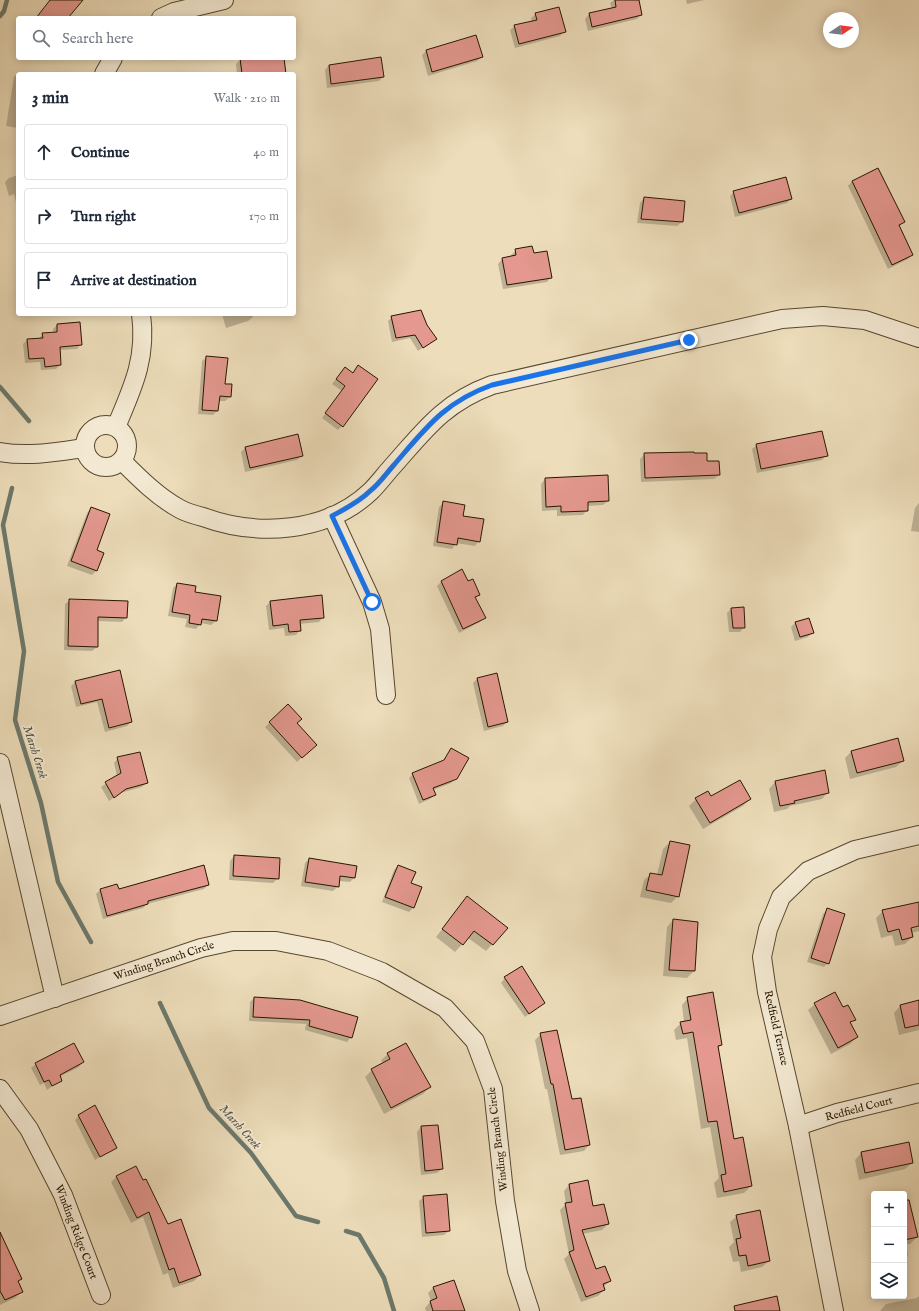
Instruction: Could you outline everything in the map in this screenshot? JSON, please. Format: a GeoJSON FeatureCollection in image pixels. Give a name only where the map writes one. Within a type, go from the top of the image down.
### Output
{"type":"FeatureCollection","features":[{"type":"Feature","properties":{"kind":"street"},"geometry":{"type":"LineString","coordinates":[[165,16],[174,12],[224,0]]}},
{"type":"Feature","properties":{"kind":"street"},"geometry":{"type":"LineString","coordinates":[[105,72],[112,60]]}},
{"type":"Feature","properties":{"kind":"street"},"geometry":{"type":"LineString","coordinates":[[116,427],[138,370],[144,333],[141,316]]}},
{"type":"Feature","properties":{"kind":"street"},"geometry":{"type":"LineString","coordinates":[[122,461],[142,481],[181,510],[224,525],[252,529],[278,528],[307,524],[332,516],[352,505],[371,491],[434,419],[453,403],[475,391],[492,385],[782,319],[823,316],[865,320],[919,338]]}},
{"type":"Feature","properties":{"kind":"street"},"geometry":{"type":"LineString","coordinates":[[109,424],[116,427],[122,431],[127,442],[126,453],[122,461],[111,467],[97,466],[91,461],[84,448],[86,437],[94,427],[109,424]]}},
{"type":"Feature","properties":{"kind":"street"},"geometry":{"type":"LineString","coordinates":[[0,452],[15,455],[37,454],[84,448]]}},
{"type":"Feature","properties":{"kind":"street"},"geometry":{"type":"LineString","coordinates":[[332,516],[372,602],[380,629],[386,695]]}},
{"type":"Feature","properties":{"kind":"street"},"geometry":{"type":"LineString","coordinates":[[0,763],[55,998]]}},
{"type":"Feature","properties":{"kind":"street","name":"Redfield Terrace"},"geometry":{"type":"LineString","coordinates":[[834,1311],[798,1126],[767,992],[762,957],[768,929],[781,897],[808,872],[855,850],[919,836]]}},
{"type":"Feature","properties":{"kind":"street","name":"Winding Branch Circle"},"geometry":{"type":"LineString","coordinates":[[0,1016],[201,948],[233,941],[276,941],[328,951],[382,972],[445,1008],[474,1041],[493,1089],[505,1201],[517,1271],[530,1311]]}},
{"type":"Feature","properties":{"kind":"street","name":"Winding Ridge Court"},"geometry":{"type":"LineString","coordinates":[[0,1089],[29,1129],[63,1195],[101,1295]]}},
{"type":"Feature","properties":{"kind":"street","name":"Redfield Court"},"geometry":{"type":"LineString","coordinates":[[798,1126],[837,1113],[919,1093]]}},
{"type":"Feature","properties":{"kind":"building"},"geometry":{"type":"Polygon","coordinates":[[[50,0],[83,0],[70,16],[38,16],[50,0]]]}},
{"type":"Feature","properties":{"kind":"building"},"geometry":{"type":"Polygon","coordinates":[[[615,0],[639,0],[642,15],[592,27],[589,13],[616,7],[615,0]]]}},
{"type":"Feature","properties":{"kind":"building"},"geometry":{"type":"Polygon","coordinates":[[[559,7],[566,32],[519,44],[514,25],[537,20],[535,13],[559,7]]]}},
{"type":"Feature","properties":{"kind":"building"},"geometry":{"type":"Polygon","coordinates":[[[476,35],[483,57],[432,72],[426,50],[476,35]]]}},
{"type":"Feature","properties":{"kind":"building"},"geometry":{"type":"Polygon","coordinates":[[[381,57],[384,77],[331,84],[329,65],[381,57]]]}},
{"type":"Feature","properties":{"kind":"building"},"geometry":{"type":"Polygon","coordinates":[[[240,60],[284,60],[286,72],[242,72],[240,60]]]}},
{"type":"Feature","properties":{"kind":"building"},"geometry":{"type":"Polygon","coordinates":[[[878,168],[905,222],[899,225],[913,255],[892,265],[852,181],[878,168]]]}},
{"type":"Feature","properties":{"kind":"building"},"geometry":{"type":"Polygon","coordinates":[[[786,177],[792,199],[739,213],[733,191],[786,177]]]}},
{"type":"Feature","properties":{"kind":"building"},"geometry":{"type":"Polygon","coordinates":[[[644,197],[685,201],[683,222],[641,219],[644,197]]]}},
{"type":"Feature","properties":{"kind":"building"},"geometry":{"type":"Polygon","coordinates":[[[532,246],[534,253],[547,251],[552,278],[507,285],[502,258],[516,255],[515,249],[532,246]]]}},
{"type":"Feature","properties":{"kind":"building"},"geometry":{"type":"Polygon","coordinates":[[[421,310],[427,325],[437,339],[423,348],[415,335],[396,338],[391,316],[421,310]]]}},
{"type":"Feature","properties":{"kind":"building"},"geometry":{"type":"Polygon","coordinates":[[[80,322],[82,345],[60,347],[61,365],[45,367],[44,358],[29,359],[27,339],[43,338],[42,333],[57,332],[57,324],[80,322]]]}},
{"type":"Feature","properties":{"kind":"building"},"geometry":{"type":"Polygon","coordinates":[[[206,356],[228,358],[225,384],[232,384],[231,397],[220,396],[218,411],[202,410],[206,356]]]}},
{"type":"Feature","properties":{"kind":"building"},"geometry":{"type":"Polygon","coordinates":[[[358,365],[378,379],[343,427],[325,413],[345,386],[336,379],[345,367],[353,373],[358,365]]]}},
{"type":"Feature","properties":{"kind":"building"},"geometry":{"type":"Polygon","coordinates":[[[822,431],[828,456],[761,469],[756,444],[822,431]]]}},
{"type":"Feature","properties":{"kind":"building"},"geometry":{"type":"Polygon","coordinates":[[[298,434],[303,456],[250,468],[245,447],[298,434]]]}},
{"type":"Feature","properties":{"kind":"building"},"geometry":{"type":"Polygon","coordinates":[[[644,453],[707,453],[707,461],[719,461],[720,475],[645,478],[644,453]]]}},
{"type":"Feature","properties":{"kind":"building"},"geometry":{"type":"Polygon","coordinates":[[[608,475],[609,501],[588,502],[588,511],[561,512],[561,506],[546,507],[545,478],[608,475]]]}},
{"type":"Feature","properties":{"kind":"building"},"geometry":{"type":"Polygon","coordinates":[[[443,501],[465,505],[463,516],[484,519],[480,542],[458,538],[457,545],[437,542],[443,501]]]}},
{"type":"Feature","properties":{"kind":"building"},"geometry":{"type":"Polygon","coordinates":[[[91,507],[110,514],[97,550],[104,553],[97,571],[71,561],[91,507]]]}},
{"type":"Feature","properties":{"kind":"building"},"geometry":{"type":"Polygon","coordinates":[[[462,569],[468,581],[473,579],[480,595],[475,597],[486,618],[463,629],[441,581],[462,569]]]}},
{"type":"Feature","properties":{"kind":"building"},"geometry":{"type":"Polygon","coordinates":[[[177,583],[196,586],[195,592],[221,596],[217,621],[202,619],[201,625],[189,623],[190,615],[172,612],[177,583]]]}},
{"type":"Feature","properties":{"kind":"building"},"geometry":{"type":"Polygon","coordinates":[[[322,595],[324,618],[300,620],[301,631],[289,632],[288,624],[273,626],[270,601],[322,595]]]}},
{"type":"Feature","properties":{"kind":"building"},"geometry":{"type":"Polygon","coordinates":[[[69,599],[128,601],[127,618],[98,617],[98,647],[68,646],[69,599]]]}},
{"type":"Feature","properties":{"kind":"building"},"geometry":{"type":"Polygon","coordinates":[[[744,607],[745,628],[733,628],[731,608],[744,607]]]}},
{"type":"Feature","properties":{"kind":"building"},"geometry":{"type":"Polygon","coordinates":[[[809,618],[814,633],[800,637],[795,622],[809,618]]]}},
{"type":"Feature","properties":{"kind":"building"},"geometry":{"type":"Polygon","coordinates":[[[120,670],[132,722],[109,728],[102,699],[81,704],[75,681],[120,670]]]}},
{"type":"Feature","properties":{"kind":"building"},"geometry":{"type":"Polygon","coordinates":[[[497,673],[508,722],[488,727],[477,678],[497,673]]]}},
{"type":"Feature","properties":{"kind":"building"},"geometry":{"type":"Polygon","coordinates":[[[288,704],[302,719],[297,723],[317,745],[302,758],[269,722],[288,704]]]}},
{"type":"Feature","properties":{"kind":"building"},"geometry":{"type":"Polygon","coordinates":[[[898,738],[904,761],[857,773],[851,751],[898,738]]]}},
{"type":"Feature","properties":{"kind":"building"},"geometry":{"type":"Polygon","coordinates":[[[451,748],[469,758],[457,779],[433,788],[436,795],[423,800],[412,773],[444,760],[451,748]]]}},
{"type":"Feature","properties":{"kind":"building"},"geometry":{"type":"Polygon","coordinates":[[[140,752],[148,783],[126,789],[114,798],[105,782],[121,773],[117,757],[140,752]]]}},
{"type":"Feature","properties":{"kind":"building"},"geometry":{"type":"Polygon","coordinates":[[[825,770],[829,793],[794,801],[795,803],[780,806],[775,781],[825,770]]]}},
{"type":"Feature","properties":{"kind":"building"},"geometry":{"type":"Polygon","coordinates":[[[740,780],[751,799],[710,823],[695,798],[708,791],[711,796],[740,780]]]}},
{"type":"Feature","properties":{"kind":"building"},"geometry":{"type":"Polygon","coordinates":[[[670,841],[690,845],[679,897],[646,890],[650,873],[662,875],[670,841]]]}},
{"type":"Feature","properties":{"kind":"building"},"geometry":{"type":"Polygon","coordinates":[[[234,855],[280,858],[279,879],[233,876],[234,855]]]}},
{"type":"Feature","properties":{"kind":"building"},"geometry":{"type":"Polygon","coordinates":[[[309,858],[357,866],[355,878],[340,876],[339,887],[305,882],[309,858]]]}},
{"type":"Feature","properties":{"kind":"building"},"geometry":{"type":"Polygon","coordinates":[[[204,865],[209,885],[148,901],[148,904],[107,916],[100,889],[117,884],[119,889],[204,865]]]}},
{"type":"Feature","properties":{"kind":"building"},"geometry":{"type":"Polygon","coordinates":[[[398,865],[416,872],[411,883],[422,887],[414,908],[385,897],[398,865]]]}},
{"type":"Feature","properties":{"kind":"building"},"geometry":{"type":"Polygon","coordinates":[[[467,896],[508,928],[493,945],[474,931],[463,945],[442,929],[467,896]]]}},
{"type":"Feature","properties":{"kind":"building"},"geometry":{"type":"Polygon","coordinates":[[[919,902],[919,926],[911,928],[913,937],[902,940],[899,929],[888,932],[882,910],[919,902]]]}},
{"type":"Feature","properties":{"kind":"building"},"geometry":{"type":"Polygon","coordinates":[[[827,908],[845,914],[829,964],[811,958],[827,908]]]}},
{"type":"Feature","properties":{"kind":"building"},"geometry":{"type":"Polygon","coordinates":[[[673,919],[698,922],[695,971],[669,970],[673,919]]]}},
{"type":"Feature","properties":{"kind":"building"},"geometry":{"type":"Polygon","coordinates":[[[522,966],[545,1003],[529,1014],[504,977],[522,966]]]}},
{"type":"Feature","properties":{"kind":"building"},"geometry":{"type":"Polygon","coordinates":[[[713,992],[722,1045],[718,1046],[734,1139],[743,1137],[752,1186],[724,1192],[721,1175],[726,1174],[717,1121],[708,1122],[693,1032],[683,1034],[680,1022],[691,1020],[687,997],[713,992]]]}},
{"type":"Feature","properties":{"kind":"building"},"geometry":{"type":"Polygon","coordinates":[[[835,992],[843,1007],[848,1005],[856,1020],[850,1022],[858,1037],[838,1048],[814,1003],[835,992]]]}},
{"type":"Feature","properties":{"kind":"building"},"geometry":{"type":"Polygon","coordinates":[[[254,997],[300,1000],[358,1017],[352,1038],[309,1026],[310,1020],[253,1017],[254,997]]]}},
{"type":"Feature","properties":{"kind":"building"},"geometry":{"type":"Polygon","coordinates":[[[919,1000],[919,1025],[905,1028],[900,1005],[919,1000]]]}},
{"type":"Feature","properties":{"kind":"building"},"geometry":{"type":"Polygon","coordinates":[[[557,1030],[572,1099],[581,1098],[590,1145],[565,1150],[553,1084],[551,1084],[540,1033],[557,1030]]]}},
{"type":"Feature","properties":{"kind":"building"},"geometry":{"type":"Polygon","coordinates":[[[74,1043],[84,1062],[60,1075],[62,1081],[52,1086],[49,1080],[44,1082],[35,1063],[74,1043]]]}},
{"type":"Feature","properties":{"kind":"building"},"geometry":{"type":"Polygon","coordinates":[[[406,1043],[431,1087],[391,1108],[371,1069],[390,1059],[387,1053],[406,1043]]]}},
{"type":"Feature","properties":{"kind":"building"},"geometry":{"type":"Polygon","coordinates":[[[95,1105],[117,1148],[100,1157],[78,1115],[95,1105]]]}},
{"type":"Feature","properties":{"kind":"building"},"geometry":{"type":"Polygon","coordinates":[[[438,1125],[443,1169],[425,1171],[421,1126],[438,1125]]]}},
{"type":"Feature","properties":{"kind":"building"},"geometry":{"type":"Polygon","coordinates":[[[909,1142],[913,1163],[865,1173],[861,1152],[909,1142]]]}},
{"type":"Feature","properties":{"kind":"building"},"geometry":{"type":"Polygon","coordinates":[[[136,1166],[143,1180],[146,1179],[168,1224],[181,1219],[201,1275],[179,1283],[174,1268],[169,1270],[149,1212],[137,1218],[116,1176],[136,1166]]]}},
{"type":"Feature","properties":{"kind":"building"},"geometry":{"type":"Polygon","coordinates":[[[588,1180],[593,1206],[604,1204],[609,1224],[582,1230],[596,1269],[605,1266],[611,1281],[603,1284],[605,1290],[586,1297],[569,1252],[574,1250],[565,1203],[572,1202],[569,1184],[588,1180]]]}},
{"type":"Feature","properties":{"kind":"building"},"geometry":{"type":"Polygon","coordinates":[[[447,1194],[450,1231],[426,1233],[423,1196],[447,1194]]]}},
{"type":"Feature","properties":{"kind":"building"},"geometry":{"type":"Polygon","coordinates":[[[907,1200],[909,1200],[918,1237],[907,1239],[907,1200]]]}},
{"type":"Feature","properties":{"kind":"building"},"geometry":{"type":"Polygon","coordinates":[[[760,1210],[770,1261],[748,1266],[746,1255],[739,1256],[736,1239],[741,1238],[736,1215],[760,1210]]]}},
{"type":"Feature","properties":{"kind":"building"},"geometry":{"type":"Polygon","coordinates":[[[0,1232],[22,1279],[18,1281],[23,1292],[5,1300],[0,1291],[0,1232]]]}},
{"type":"Feature","properties":{"kind":"building"},"geometry":{"type":"Polygon","coordinates":[[[454,1280],[465,1311],[433,1311],[430,1301],[437,1298],[433,1287],[454,1280]]]}},
{"type":"Feature","properties":{"kind":"building"},"geometry":{"type":"Polygon","coordinates":[[[777,1296],[780,1311],[735,1311],[734,1306],[777,1296]]]}},
{"type":"Feature","properties":{"kind":"waterway","name":"Marsh Creek"},"geometry":{"type":"LineString","coordinates":[[0,16],[4,11],[7,0]]}},
{"type":"Feature","properties":{"kind":"waterway","name":"Marsh Creek"},"geometry":{"type":"LineString","coordinates":[[0,387],[29,421]]}},
{"type":"Feature","properties":{"kind":"waterway","name":"Marsh Creek"},"geometry":{"type":"LineString","coordinates":[[12,488],[3,525],[24,651],[15,720],[41,803],[58,882],[91,942]]}},
{"type":"Feature","properties":{"kind":"waterway","name":"Marsh Creek"},"geometry":{"type":"LineString","coordinates":[[160,1003],[209,1108],[251,1153],[296,1216],[318,1222]]}},
{"type":"Feature","properties":{"kind":"waterway","name":"Marsh Creek"},"geometry":{"type":"LineString","coordinates":[[346,1231],[359,1235],[384,1278],[394,1311]]}},
{"type":"Feature","properties":{"kind":"route"},"geometry":{"type":"LineString","coordinates":[[372,602],[332,516],[352,505],[371,491],[434,419],[453,403],[475,391],[492,385],[689,340]]}}]}
